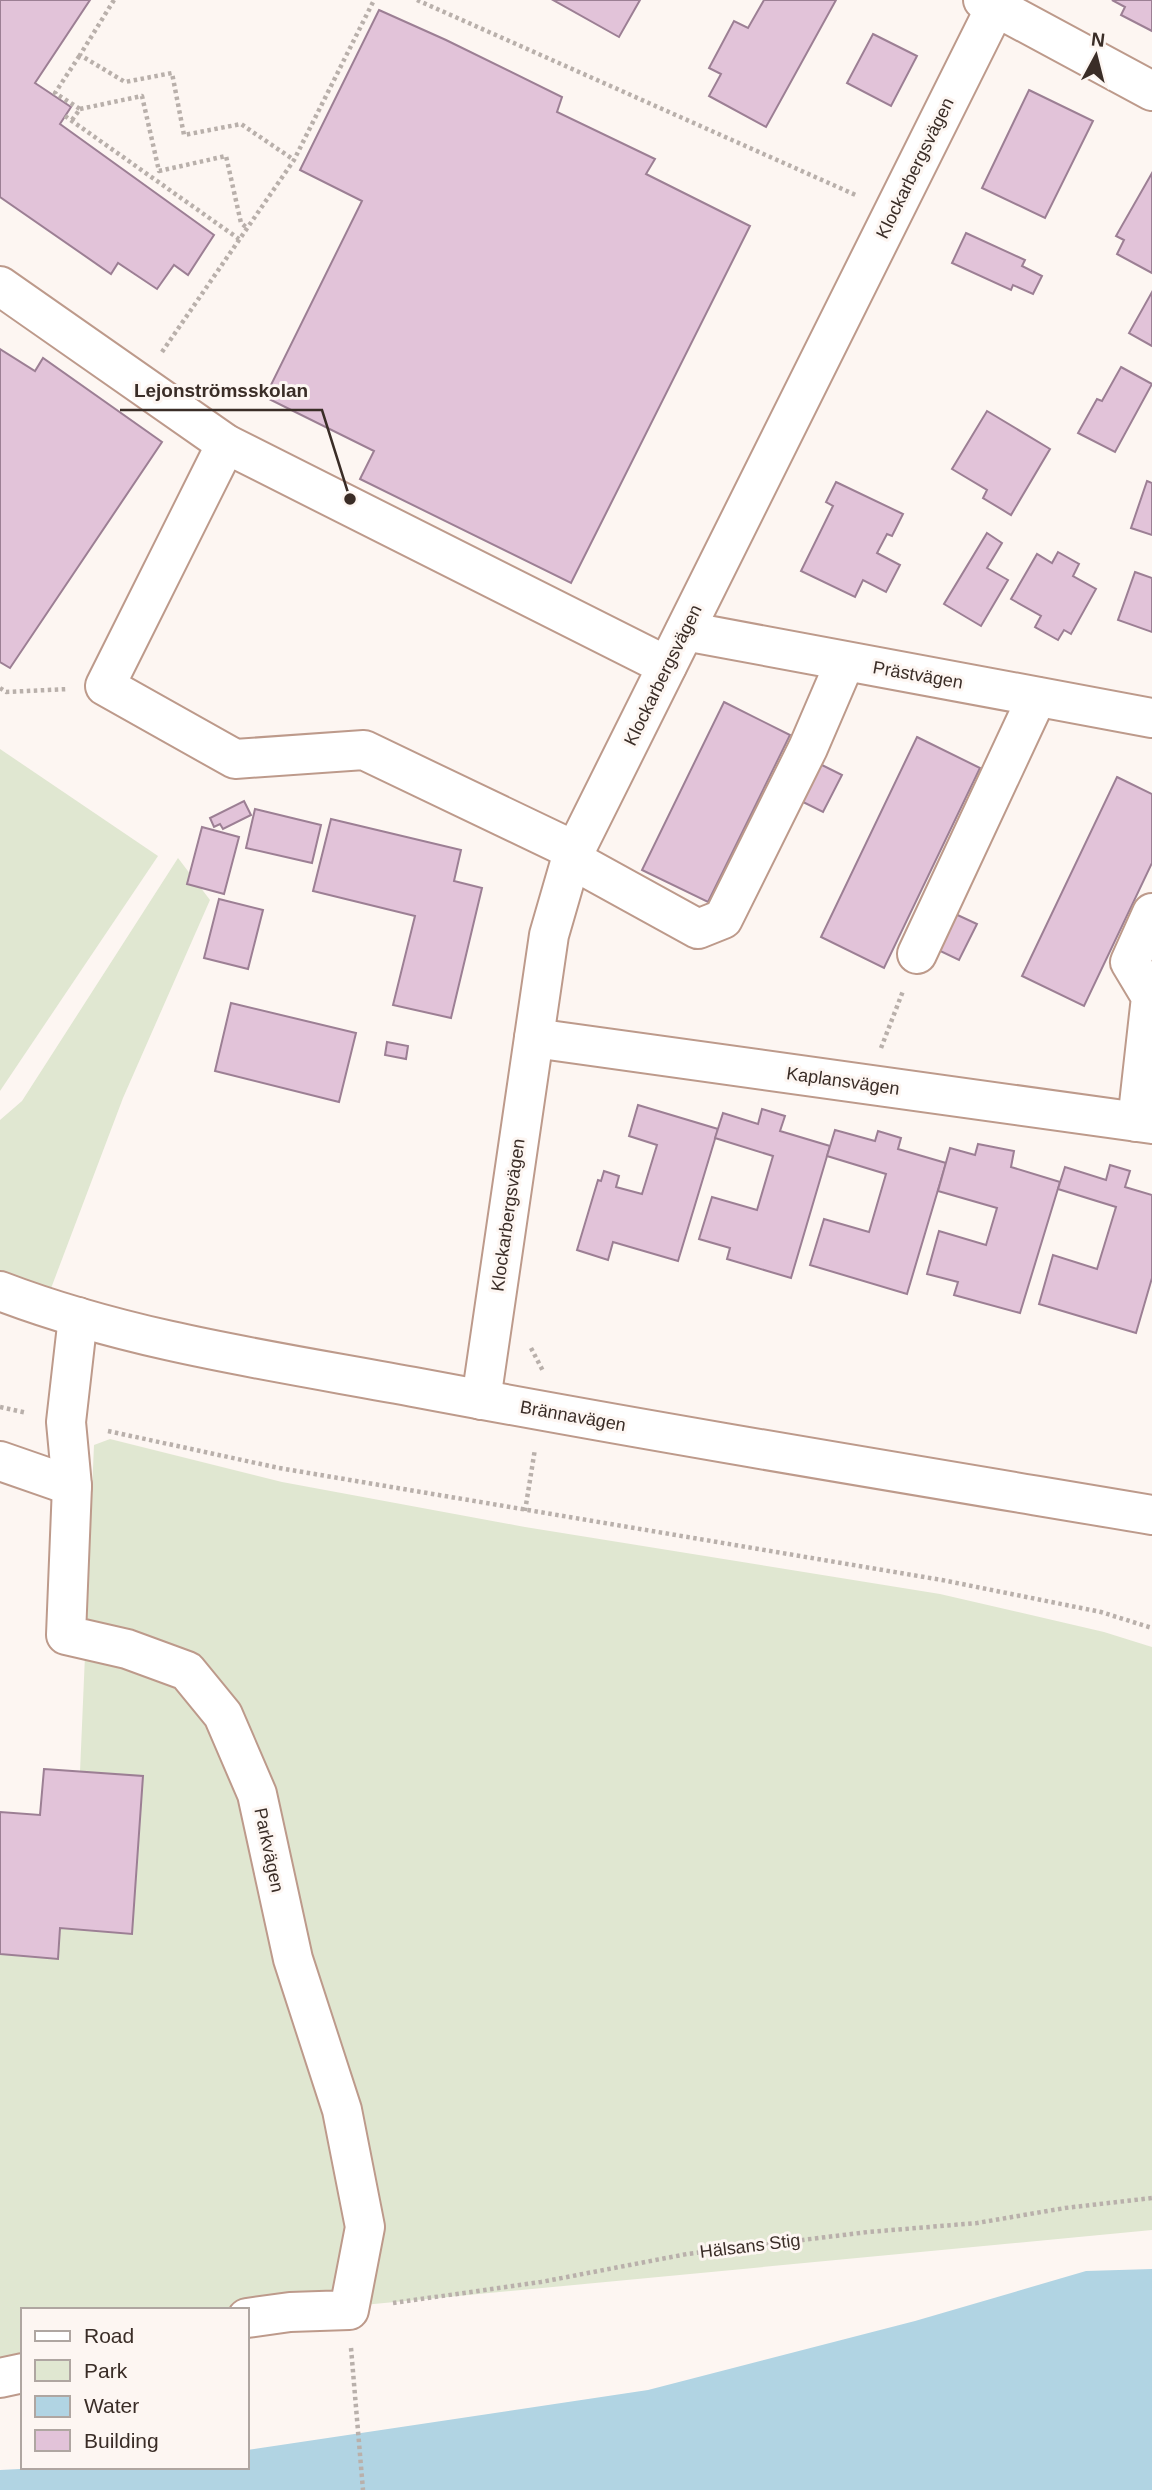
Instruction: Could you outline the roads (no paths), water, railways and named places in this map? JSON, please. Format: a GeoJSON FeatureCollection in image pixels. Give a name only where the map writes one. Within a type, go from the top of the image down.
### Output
{"type":"FeatureCollection","features":[{"type":"Feature","properties":{"kind":"street"},"geometry":{"type":"LineString","coordinates":[[992,2],[1152,90]]}},
{"type":"Feature","properties":{"kind":"street","name":"Klockarbergsvägen"},"geometry":{"type":"LineString","coordinates":[[481,1400],[549,935],[573,855],[892,213],[992,2]]}},
{"type":"Feature","properties":{"kind":"street"},"geometry":{"type":"LineString","coordinates":[[0,286],[226,444],[667,666]]}},
{"type":"Feature","properties":{"kind":"street"},"geometry":{"type":"LineString","coordinates":[[226,444],[105,686],[235,759],[364,750],[573,855],[698,929],[723,919],[808,748],[845,662]]}},
{"type":"Feature","properties":{"kind":"street","name":"Prästvägen"},"geometry":{"type":"LineString","coordinates":[[685,631],[1152,718]]}},
{"type":"Feature","properties":{"kind":"street"},"geometry":{"type":"LineString","coordinates":[[917,954],[1037,697]]}},
{"type":"Feature","properties":{"kind":"street"},"geometry":{"type":"LineString","coordinates":[[1145,1123],[1151,997],[1130,962],[1152,913]]}},
{"type":"Feature","properties":{"kind":"street","name":"Kaplansvägen"},"geometry":{"type":"LineString","coordinates":[[534,1038],[1145,1123]]}},
{"type":"Feature","properties":{"kind":"street","name":"Brännavägen"},"geometry":{"type":"LineString","coordinates":[[0,1291],[78,1317],[220,1351],[539,1411],[1152,1515]]}},
{"type":"Feature","properties":{"kind":"street","name":"Parkvägen"},"geometry":{"type":"LineString","coordinates":[[78,1317],[66,1422],[72,1486],[66,1634],[127,1649],[187,1671],[223,1715],[257,1794],[293,1959],[342,2110],[365,2227],[349,2310],[290,2312],[248,2318]]}},
{"type":"Feature","properties":{"kind":"street"},"geometry":{"type":"LineString","coordinates":[[0,1461],[72,1486]]}},
{"type":"Feature","properties":{"kind":"street"},"geometry":{"type":"LineString","coordinates":[[0,2378],[21,2373]]}},
{"type":"Feature","properties":{"kind":"water"},"geometry":{"type":"Polygon","coordinates":[[[1152,2269],[1152,2490],[0,2490],[0,2470],[248,2469],[248,2450],[648,2390],[915,2321],[1086,2271],[1152,2269]]]}},
{"type":"Feature","properties":{"kind":"place","name":"Lejonströmsskolan"},"geometry":{"type":"Point","coordinates":[350,499]}}]}
